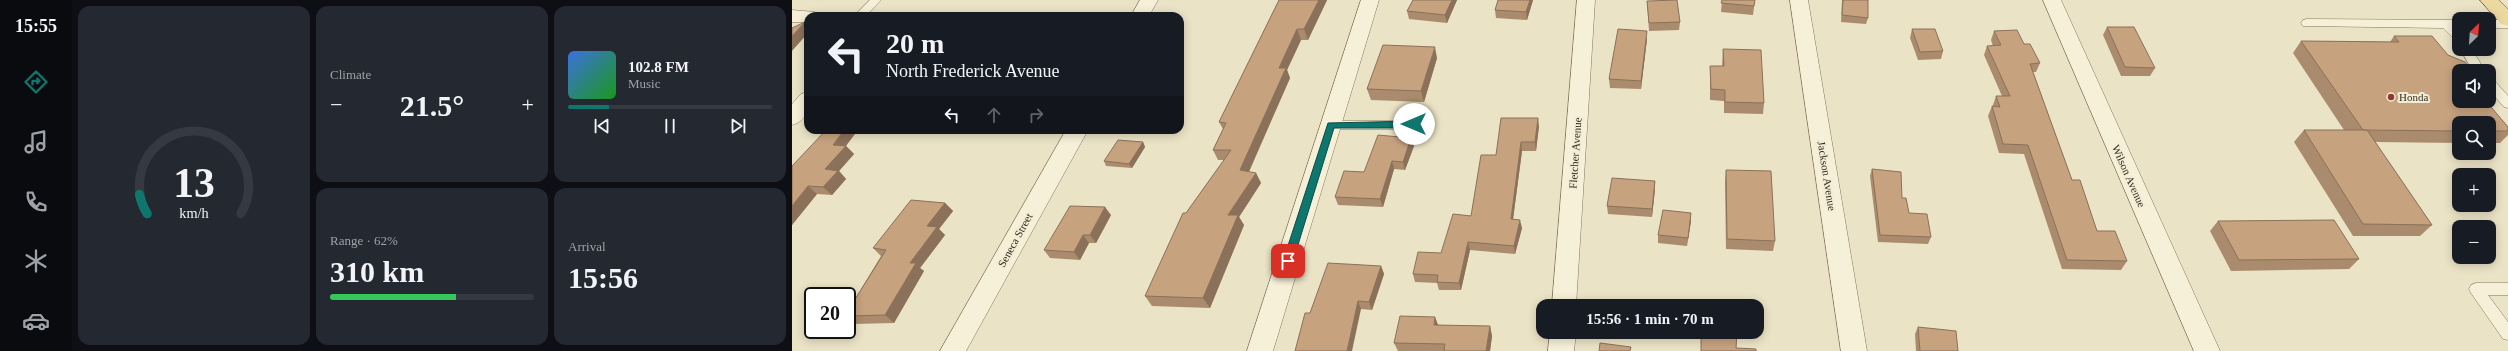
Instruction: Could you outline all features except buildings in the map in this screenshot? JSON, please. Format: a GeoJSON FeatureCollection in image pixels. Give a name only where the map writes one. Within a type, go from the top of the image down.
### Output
{"type":"FeatureCollection","features":[{"type":"Feature","properties":{"kind":"main road"},"geometry":{"type":"LineString","coordinates":[[2489,0],[2508,20]]}},
{"type":"Feature","properties":{"kind":"street"},"geometry":{"type":"LineString","coordinates":[[1142,12],[1149,0]]}},
{"type":"Feature","properties":{"kind":"street"},"geometry":{"type":"LineString","coordinates":[[1260,351],[1370,0]]}},
{"type":"Feature","properties":{"kind":"street","name":"Fletcher Avenue"},"geometry":{"type":"LineString","coordinates":[[1565,299],[1586,0]]}},
{"type":"Feature","properties":{"kind":"street","name":"Jackson Avenue"},"geometry":{"type":"LineString","coordinates":[[1799,0],[1854,351]]}},
{"type":"Feature","properties":{"kind":"street","name":"Wilson Avenue"},"geometry":{"type":"LineString","coordinates":[[2052,0],[2207,351]]}},
{"type":"Feature","properties":{"kind":"street"},"geometry":{"type":"LineString","coordinates":[[792,16],[804,16]]}},
{"type":"Feature","properties":{"kind":"street"},"geometry":{"type":"LineString","coordinates":[[792,118],[804,104]]}},
{"type":"Feature","properties":{"kind":"street","name":"Seneca Street"},"geometry":{"type":"LineString","coordinates":[[953,351],[1075,134]]}},
{"type":"Feature","properties":{"kind":"street"},"geometry":{"type":"LineString","coordinates":[[1561,351],[1562,339]]}},
{"type":"Feature","properties":{"kind":"lane"},"geometry":{"type":"LineString","coordinates":[[864,12],[876,0]]}},
{"type":"Feature","properties":{"kind":"lane"},"geometry":{"type":"LineString","coordinates":[[2307,23],[2452,24]]}},
{"type":"Feature","properties":{"kind":"lane"},"geometry":{"type":"LineString","coordinates":[[2446,24],[2452,30]]}},
{"type":"Feature","properties":{"kind":"lane"},"geometry":{"type":"LineString","coordinates":[[2496,24],[2508,24]]}},
{"type":"Feature","properties":{"kind":"lane"},"geometry":{"type":"LineString","coordinates":[[2496,90],[2508,104]]}},
{"type":"Feature","properties":{"kind":"lane"},"geometry":{"type":"LineString","coordinates":[[1331,125],[1414,124]]}},
{"type":"Feature","properties":{"kind":"lane"},"geometry":{"type":"LineString","coordinates":[[2508,288],[2476,289],[2508,334]]}},
{"type":"Feature","properties":{"kind":"place","name":"Honda"},"geometry":{"type":"Point","coordinates":[2391,97]}},
{"type":"Feature","properties":{"kind":"route"},"geometry":{"type":"LineString","coordinates":[[1288,261],[1331,125],[1414,124]]}}]}
